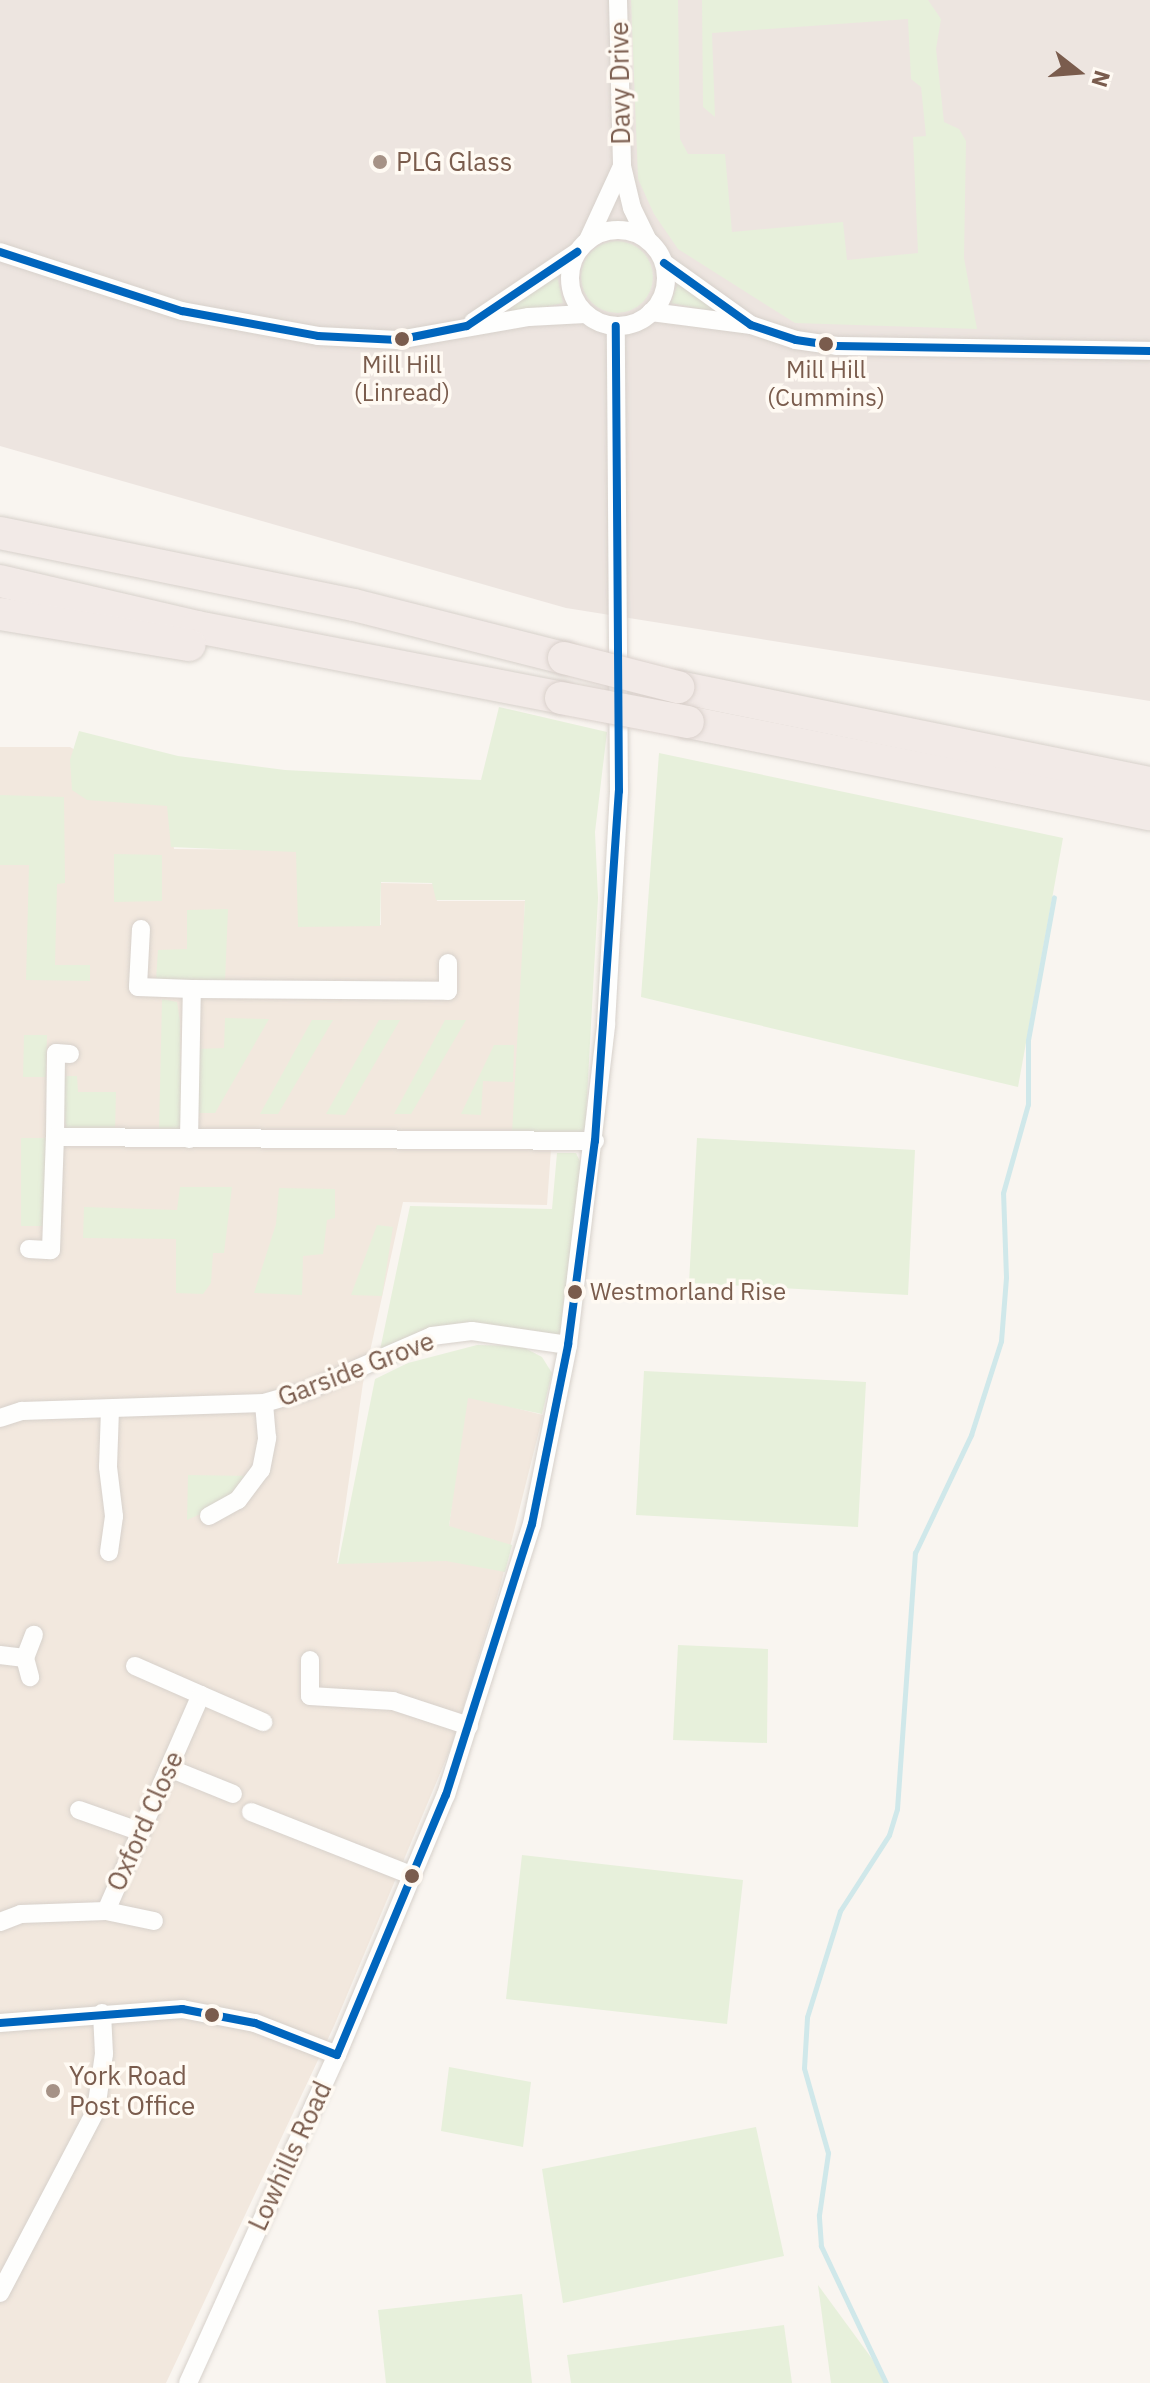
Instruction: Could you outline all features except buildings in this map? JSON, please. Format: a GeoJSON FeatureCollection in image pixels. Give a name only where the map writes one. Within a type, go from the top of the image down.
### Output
{"type":"FeatureCollection","features":[{"type":"Feature","properties":{"kind":"highway"},"geometry":{"type":"LineString","coordinates":[[0,511],[200,559],[281,590]]}},
{"type":"Feature","properties":{"kind":"highway"},"geometry":{"type":"LineString","coordinates":[[0,533],[281,590],[678,687],[1150,783]]}},
{"type":"Feature","properties":{"kind":"highway"},"geometry":{"type":"LineString","coordinates":[[0,581],[197,627],[1150,814]]}},
{"type":"Feature","properties":{"kind":"highway"},"geometry":{"type":"LineString","coordinates":[[0,614],[380,678],[474,680]]}},
{"type":"Feature","properties":{"kind":"street","name":"Davy Drive"},"geometry":{"type":"LineString","coordinates":[[618,0],[622,166],[632,208],[647,239]]}},
{"type":"Feature","properties":{"kind":"street","name":"Davy Drive"},"geometry":{"type":"LineString","coordinates":[[582,246],[622,166]]}},
{"type":"Feature","properties":{"kind":"street"},"geometry":{"type":"LineString","coordinates":[[467,326],[582,246],[619,229],[647,239],[664,263],[751,325]]}},
{"type":"Feature","properties":{"kind":"street"},"geometry":{"type":"LineString","coordinates":[[582,246],[570,285],[585,314]]}},
{"type":"Feature","properties":{"kind":"street"},"geometry":{"type":"LineString","coordinates":[[0,252],[182,311],[267,329],[398,340],[467,326],[585,314],[616,326],[632,325],[651,312],[664,292],[664,263]]}},
{"type":"Feature","properties":{"kind":"street"},"geometry":{"type":"LineString","coordinates":[[651,312],[751,325],[796,340],[837,346],[1150,351]]}},
{"type":"Feature","properties":{"kind":"street","name":"Lowhills Road"},"geometry":{"type":"LineString","coordinates":[[188,2383],[337,2055],[411,1875],[469,1726],[532,1524],[568,1345],[595,1141],[619,791],[616,326]]}},
{"type":"Feature","properties":{"kind":"street"},"geometry":{"type":"LineString","coordinates":[[141,929],[138,987],[448,991],[448,963]]}},
{"type":"Feature","properties":{"kind":"street"},"geometry":{"type":"LineString","coordinates":[[189,1139],[192,989]]}},
{"type":"Feature","properties":{"kind":"street"},"geometry":{"type":"LineString","coordinates":[[29,1249],[51,1250],[56,1053],[70,1054]]}},
{"type":"Feature","properties":{"kind":"street"},"geometry":{"type":"LineString","coordinates":[[55,1137],[595,1141]]}},
{"type":"Feature","properties":{"kind":"street","name":"Garside Grove"},"geometry":{"type":"LineString","coordinates":[[0,1418],[22,1411],[264,1403],[306,1391],[432,1336],[472,1331],[568,1345]]}},
{"type":"Feature","properties":{"kind":"street"},"geometry":{"type":"LineString","coordinates":[[209,1516],[238,1500],[261,1470],[267,1438],[264,1403]]}},
{"type":"Feature","properties":{"kind":"street"},"geometry":{"type":"LineString","coordinates":[[109,1552],[114,1516],[108,1467],[110,1409]]}},
{"type":"Feature","properties":{"kind":"street"},"geometry":{"type":"LineString","coordinates":[[30,1677],[25,1658],[34,1635]]}},
{"type":"Feature","properties":{"kind":"street"},"geometry":{"type":"LineString","coordinates":[[0,1655],[25,1658]]}},
{"type":"Feature","properties":{"kind":"street"},"geometry":{"type":"LineString","coordinates":[[310,1660],[310,1696],[393,1701],[469,1726]]}},
{"type":"Feature","properties":{"kind":"street"},"geometry":{"type":"LineString","coordinates":[[135,1666],[263,1722]]}},
{"type":"Feature","properties":{"kind":"street","name":"Oxford Close"},"geometry":{"type":"LineString","coordinates":[[0,1922],[21,1914],[106,1911],[201,1695]]}},
{"type":"Feature","properties":{"kind":"street"},"geometry":{"type":"LineString","coordinates":[[169,1768],[233,1794]]}},
{"type":"Feature","properties":{"kind":"street"},"geometry":{"type":"LineString","coordinates":[[79,1810],[141,1832]]}},
{"type":"Feature","properties":{"kind":"street"},"geometry":{"type":"LineString","coordinates":[[251,1812],[411,1875]]}},
{"type":"Feature","properties":{"kind":"street"},"geometry":{"type":"LineString","coordinates":[[106,1911],[154,1921]]}},
{"type":"Feature","properties":{"kind":"street"},"geometry":{"type":"LineString","coordinates":[[0,2023],[182,2009],[255,2023],[337,2055]]}},
{"type":"Feature","properties":{"kind":"street"},"geometry":{"type":"LineString","coordinates":[[0,2293],[96,2110],[104,2054],[102,2013]]}},
{"type":"Feature","properties":{"kind":"shaded area"},"geometry":{"type":"Polygon","coordinates":[[[0,0],[1150,0],[1150,701],[566,608],[0,446],[0,0]]]}},
{"type":"Feature","properties":{"kind":"shaded area"},"geometry":{"type":"Polygon","coordinates":[[[0,747],[70,747],[168,804],[174,849],[298,850],[298,924],[381,925],[381,883],[434,884],[437,901],[525,901],[515,1117],[551,1149],[547,1205],[403,1202],[363,1383],[337,1563],[445,1559],[465,1395],[543,1415],[501,1583],[452,1745],[334,2026],[166,2383],[0,2383],[0,747]]]}},
{"type":"Feature","properties":{"kind":"green space"},"geometry":{"type":"Polygon","coordinates":[[[631,0],[678,0],[680,139],[688,154],[725,154],[732,232],[843,222],[847,260],[918,253],[913,137],[926,136],[921,87],[911,79],[908,19],[712,33],[715,117],[703,107],[702,0],[928,0],[941,19],[936,49],[944,122],[959,129],[966,141],[964,258],[977,329],[795,323],[678,249],[654,214],[638,179],[631,0]]]}},
{"type":"Feature","properties":{"kind":"green space"},"geometry":{"type":"Polygon","coordinates":[[[617,241],[637,247],[647,257],[653,277],[647,297],[637,307],[617,313],[597,307],[587,297],[581,277],[587,257],[597,247],[617,241]]]}},
{"type":"Feature","properties":{"kind":"green space"},"geometry":{"type":"Polygon","coordinates":[[[557,275],[563,303],[503,316],[502,312],[557,275]]]}},
{"type":"Feature","properties":{"kind":"green space"},"geometry":{"type":"Polygon","coordinates":[[[679,280],[722,313],[671,303],[679,280]]]}},
{"type":"Feature","properties":{"kind":"green space"},"geometry":{"type":"Polygon","coordinates":[[[499,707],[607,732],[595,832],[598,898],[585,1134],[512,1133],[525,900],[436,900],[432,883],[381,882],[380,926],[298,927],[296,852],[171,847],[167,806],[87,800],[72,790],[70,760],[79,731],[178,756],[285,770],[481,780],[499,707]]]}},
{"type":"Feature","properties":{"kind":"green space"},"geometry":{"type":"Polygon","coordinates":[[[659,753],[1063,838],[1018,1087],[641,997],[659,753]]]}},
{"type":"Feature","properties":{"kind":"green space"},"geometry":{"type":"Polygon","coordinates":[[[0,795],[64,797],[65,883],[57,884],[55,965],[90,965],[90,981],[26,980],[29,865],[0,865],[0,795]]]}},
{"type":"Feature","properties":{"kind":"green space"},"geometry":{"type":"Polygon","coordinates":[[[114,854],[162,855],[162,901],[114,902],[114,854]]]}},
{"type":"Feature","properties":{"kind":"green space"},"geometry":{"type":"Polygon","coordinates":[[[228,909],[225,982],[156,980],[158,950],[187,949],[187,910],[228,909]]]}},
{"type":"Feature","properties":{"kind":"green space"},"geometry":{"type":"Polygon","coordinates":[[[162,999],[177,1002],[180,1021],[181,1130],[159,1131],[162,999]]]}},
{"type":"Feature","properties":{"kind":"green space"},"geometry":{"type":"Polygon","coordinates":[[[225,1018],[269,1019],[215,1113],[196,1113],[198,1049],[224,1048],[225,1018]]]}},
{"type":"Feature","properties":{"kind":"green space"},"geometry":{"type":"Polygon","coordinates":[[[312,1020],[333,1020],[278,1114],[260,1114],[312,1020]]]}},
{"type":"Feature","properties":{"kind":"green space"},"geometry":{"type":"Polygon","coordinates":[[[379,1020],[400,1020],[345,1115],[326,1114],[379,1020]]]}},
{"type":"Feature","properties":{"kind":"green space"},"geometry":{"type":"Polygon","coordinates":[[[445,1020],[466,1020],[411,1114],[394,1114],[445,1020]]]}},
{"type":"Feature","properties":{"kind":"green space"},"geometry":{"type":"Polygon","coordinates":[[[24,1035],[47,1035],[46,1077],[23,1077],[24,1035]]]}},
{"type":"Feature","properties":{"kind":"green space"},"geometry":{"type":"Polygon","coordinates":[[[494,1045],[514,1045],[513,1082],[483,1081],[481,1115],[461,1114],[494,1045]]]}},
{"type":"Feature","properties":{"kind":"green space"},"geometry":{"type":"Polygon","coordinates":[[[67,1076],[77,1076],[78,1092],[116,1092],[115,1131],[66,1128],[61,1081],[67,1076]]]}},
{"type":"Feature","properties":{"kind":"green space"},"geometry":{"type":"Polygon","coordinates":[[[21,1138],[46,1138],[46,1226],[21,1226],[21,1138]]]}},
{"type":"Feature","properties":{"kind":"green space"},"geometry":{"type":"Polygon","coordinates":[[[697,1138],[915,1150],[908,1295],[689,1283],[697,1138]]]}},
{"type":"Feature","properties":{"kind":"green space"},"geometry":{"type":"Polygon","coordinates":[[[557,1153],[576,1153],[585,1172],[563,1335],[474,1325],[380,1350],[410,1206],[552,1209],[557,1153]]]}},
{"type":"Feature","properties":{"kind":"green space"},"geometry":{"type":"Polygon","coordinates":[[[180,1187],[232,1187],[224,1253],[213,1253],[211,1283],[203,1294],[176,1293],[176,1239],[83,1238],[84,1207],[177,1210],[180,1187]]]}},
{"type":"Feature","properties":{"kind":"green space"},"geometry":{"type":"Polygon","coordinates":[[[279,1188],[335,1189],[335,1218],[327,1220],[323,1254],[303,1256],[302,1295],[254,1293],[276,1224],[279,1188]]]}},
{"type":"Feature","properties":{"kind":"green space"},"geometry":{"type":"Polygon","coordinates":[[[377,1225],[393,1227],[382,1296],[351,1295],[377,1225]]]}},
{"type":"Feature","properties":{"kind":"green space"},"geometry":{"type":"Polygon","coordinates":[[[477,1345],[521,1346],[542,1357],[552,1373],[542,1414],[468,1398],[449,1526],[512,1545],[505,1572],[446,1561],[338,1564],[375,1379],[408,1363],[477,1345]]]}},
{"type":"Feature","properties":{"kind":"green space"},"geometry":{"type":"Polygon","coordinates":[[[644,1371],[866,1382],[858,1527],[636,1515],[644,1371]]]}},
{"type":"Feature","properties":{"kind":"green space"},"geometry":{"type":"Polygon","coordinates":[[[188,1475],[250,1476],[236,1498],[187,1520],[188,1475]]]}},
{"type":"Feature","properties":{"kind":"green space"},"geometry":{"type":"Polygon","coordinates":[[[678,1645],[768,1649],[767,1743],[673,1740],[678,1645]]]}},
{"type":"Feature","properties":{"kind":"green space"},"geometry":{"type":"Polygon","coordinates":[[[522,1855],[743,1880],[727,2024],[506,1999],[522,1855]]]}},
{"type":"Feature","properties":{"kind":"green space"},"geometry":{"type":"Polygon","coordinates":[[[449,2067],[531,2082],[523,2147],[441,2131],[449,2067]]]}},
{"type":"Feature","properties":{"kind":"green space"},"geometry":{"type":"Polygon","coordinates":[[[756,2127],[784,2256],[563,2303],[542,2169],[756,2127]]]}},
{"type":"Feature","properties":{"kind":"green space"},"geometry":{"type":"Polygon","coordinates":[[[818,2285],[881,2371],[886,2383],[831,2383],[818,2285]]]}},
{"type":"Feature","properties":{"kind":"green space"},"geometry":{"type":"Polygon","coordinates":[[[522,2294],[532,2383],[386,2383],[378,2310],[522,2294]]]}},
{"type":"Feature","properties":{"kind":"green space"},"geometry":{"type":"Polygon","coordinates":[[[784,2325],[792,2383],[571,2383],[567,2355],[784,2325]]]}},
{"type":"Feature","properties":{"kind":"waterway"},"geometry":{"type":"LineString","coordinates":[[886,2383],[821,2246],[819,2215],[828,2153],[804,2068],[807,2017],[840,1911],[889,1835],[897,1809],[915,1553],[971,1435],[1001,1341],[1006,1277],[1003,1193],[1028,1104],[1028,1040],[1054,897]]}},
{"type":"Feature","properties":{"kind":"transit line"},"geometry":{"type":"LineString","coordinates":[[0,252],[182,311],[318,336],[398,340],[467,326],[577,252]]}},
{"type":"Feature","properties":{"kind":"transit line"},"geometry":{"type":"LineString","coordinates":[[664,263],[751,325],[796,340],[837,346],[1150,351]]}},
{"type":"Feature","properties":{"kind":"transit line"},"geometry":{"type":"LineString","coordinates":[[0,2023],[182,2009],[255,2023],[337,2055],[446,1795],[532,1524],[568,1345],[595,1141],[619,791],[616,326]]}},
{"type":"Feature","properties":{"kind":"place","name":"PLG Glass"},"geometry":{"type":"Point","coordinates":[380,162]}},
{"type":"Feature","properties":{"kind":"place","name":"Mill Hill (Linread)"},"geometry":{"type":"Point","coordinates":[402,339]}},
{"type":"Feature","properties":{"kind":"place","name":"Mill Hill (Cummins)"},"geometry":{"type":"Point","coordinates":[826,344]}},
{"type":"Feature","properties":{"kind":"place","name":"Westmorland Rise"},"geometry":{"type":"Point","coordinates":[575,1292]}},
{"type":"Feature","properties":{"kind":"place","name":"York Road Post Office"},"geometry":{"type":"Point","coordinates":[53,2091]}}]}
